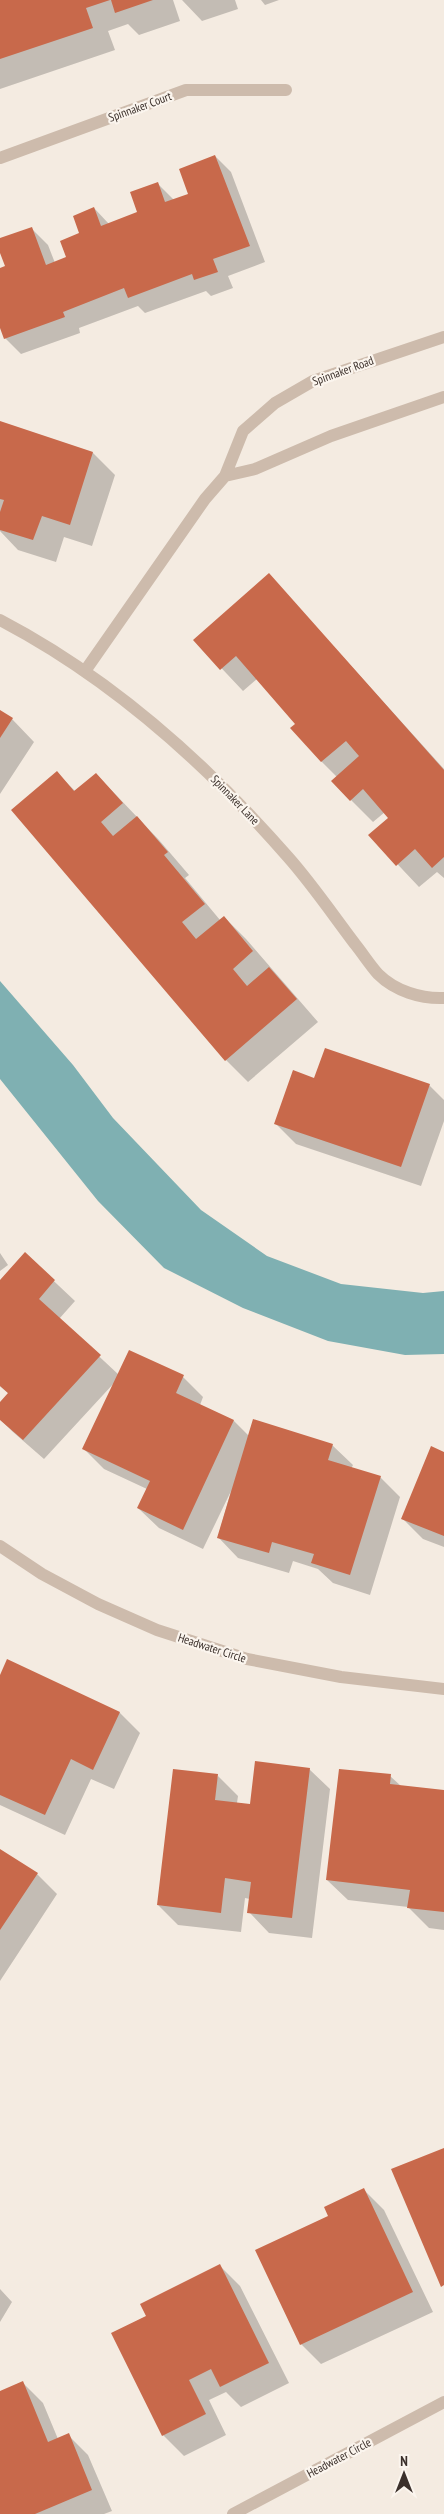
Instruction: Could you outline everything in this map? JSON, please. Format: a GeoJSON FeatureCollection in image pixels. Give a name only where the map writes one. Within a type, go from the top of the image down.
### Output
{"type":"FeatureCollection","features":[{"type":"Feature","properties":{"kind":"street","name":"Spinnaker Court"},"geometry":{"type":"LineString","coordinates":[[0,158],[186,90],[286,90]]}},
{"type":"Feature","properties":{"kind":"street","name":"Spinnaker Road"},"geometry":{"type":"LineString","coordinates":[[85,672],[205,500],[226,476],[243,431],[275,403],[313,381],[444,337]]}},
{"type":"Feature","properties":{"kind":"street"},"geometry":{"type":"LineString","coordinates":[[226,476],[255,469],[331,436],[444,397]]}},
{"type":"Feature","properties":{"kind":"street","name":"Spinnaker Lane"},"geometry":{"type":"LineString","coordinates":[[0,620],[85,672],[133,706],[215,778],[290,858],[379,975],[403,991],[430,998],[444,998]]}},
{"type":"Feature","properties":{"kind":"street","name":"Headwater Circle"},"geometry":{"type":"LineString","coordinates":[[0,1546],[42,1574],[98,1604],[157,1630],[248,1659],[341,1677],[444,1688]]}},
{"type":"Feature","properties":{"kind":"street","name":"Headwater Circle"},"geometry":{"type":"LineString","coordinates":[[233,2514],[444,2402]]}},
{"type":"Feature","properties":{"kind":"water"},"geometry":{"type":"Polygon","coordinates":[[[0,981],[73,1065],[113,1118],[201,1210],[267,1256],[341,1284],[423,1293],[444,1291],[444,1354],[405,1355],[328,1341],[243,1308],[164,1268],[98,1201],[0,1079],[0,981]]]}},
{"type":"Feature","properties":{"kind":"building"},"geometry":{"type":"Polygon","coordinates":[[[0,0],[110,0],[86,8],[93,28],[0,59],[0,0]]]}},
{"type":"Feature","properties":{"kind":"building"},"geometry":{"type":"Polygon","coordinates":[[[111,0],[153,0],[115,13],[111,0]]]}},
{"type":"Feature","properties":{"kind":"building"},"geometry":{"type":"Polygon","coordinates":[[[215,155],[250,246],[213,259],[218,272],[194,280],[192,274],[128,298],[124,288],[63,312],[65,317],[4,339],[0,328],[0,268],[5,266],[0,253],[0,238],[32,227],[46,265],[66,257],[60,241],[79,233],[73,216],[94,207],[101,226],[137,212],[130,192],[158,182],[165,202],[188,194],[179,169],[215,155]]]}},
{"type":"Feature","properties":{"kind":"building"},"geometry":{"type":"Polygon","coordinates":[[[0,421],[93,452],[70,525],[42,516],[33,540],[0,530],[0,512],[4,500],[0,499],[0,421]]]}},
{"type":"Feature","properties":{"kind":"building"},"geometry":{"type":"Polygon","coordinates":[[[269,573],[444,770],[444,857],[432,868],[415,849],[396,866],[368,835],[388,818],[363,789],[350,801],[331,781],[359,756],[346,741],[321,762],[290,728],[295,724],[236,656],[220,670],[193,640],[269,573]]]}},
{"type":"Feature","properties":{"kind":"building"},"geometry":{"type":"Polygon","coordinates":[[[0,710],[13,718],[0,738],[0,710]]]}},
{"type":"Feature","properties":{"kind":"building"},"geometry":{"type":"Polygon","coordinates":[[[57,771],[74,791],[96,773],[123,803],[101,822],[113,836],[137,816],[168,852],[164,855],[205,904],[182,922],[196,939],[224,916],[253,951],[233,969],[247,986],[269,967],[297,999],[225,1061],[11,810],[57,771]]]}},
{"type":"Feature","properties":{"kind":"building"},"geometry":{"type":"Polygon","coordinates":[[[325,1048],[430,1084],[401,1167],[274,1124],[293,1070],[314,1078],[325,1048]]]}},
{"type":"Feature","properties":{"kind":"building"},"geometry":{"type":"Polygon","coordinates":[[[25,1252],[55,1280],[39,1299],[101,1355],[23,1440],[0,1420],[0,1402],[8,1393],[0,1386],[0,1280],[25,1252]]]}},
{"type":"Feature","properties":{"kind":"building"},"geometry":{"type":"Polygon","coordinates":[[[129,1350],[184,1375],[176,1393],[234,1420],[183,1530],[137,1508],[150,1481],[82,1449],[129,1350]]]}},
{"type":"Feature","properties":{"kind":"building"},"geometry":{"type":"Polygon","coordinates":[[[253,1419],[333,1444],[328,1460],[381,1476],[350,1575],[311,1563],[314,1554],[272,1542],[269,1553],[217,1538],[253,1419]]]}},
{"type":"Feature","properties":{"kind":"building"},"geometry":{"type":"Polygon","coordinates":[[[431,1446],[444,1452],[444,1536],[401,1519],[431,1446]]]}},
{"type":"Feature","properties":{"kind":"building"},"geometry":{"type":"Polygon","coordinates":[[[7,1659],[120,1712],[93,1770],[71,1759],[45,1815],[0,1795],[0,1675],[7,1659]]]}},
{"type":"Feature","properties":{"kind":"building"},"geometry":{"type":"Polygon","coordinates":[[[255,1761],[310,1768],[292,1918],[247,1913],[251,1882],[225,1878],[221,1913],[157,1905],[173,1769],[218,1774],[215,1800],[250,1804],[255,1761]]]}},
{"type":"Feature","properties":{"kind":"building"},"geometry":{"type":"Polygon","coordinates":[[[339,1769],[391,1774],[390,1784],[444,1790],[444,1912],[407,1908],[410,1890],[326,1880],[339,1769]]]}},
{"type":"Feature","properties":{"kind":"building"},"geometry":{"type":"Polygon","coordinates":[[[0,1849],[38,1873],[0,1930],[0,1849]]]}},
{"type":"Feature","properties":{"kind":"building"},"geometry":{"type":"Polygon","coordinates":[[[444,2148],[444,2285],[441,2287],[391,2169],[444,2148]]]}},
{"type":"Feature","properties":{"kind":"building"},"geometry":{"type":"Polygon","coordinates":[[[364,2188],[413,2292],[300,2345],[255,2250],[328,2216],[324,2207],[364,2188]]]}},
{"type":"Feature","properties":{"kind":"building"},"geometry":{"type":"Polygon","coordinates":[[[220,2264],[269,2363],[220,2387],[211,2369],[189,2380],[206,2414],[162,2436],[111,2333],[146,2316],[140,2304],[220,2264]]]}},
{"type":"Feature","properties":{"kind":"building"},"geometry":{"type":"Polygon","coordinates":[[[23,2381],[48,2442],[69,2433],[92,2490],[35,2514],[0,2514],[0,2391],[23,2381]]]}}]}
